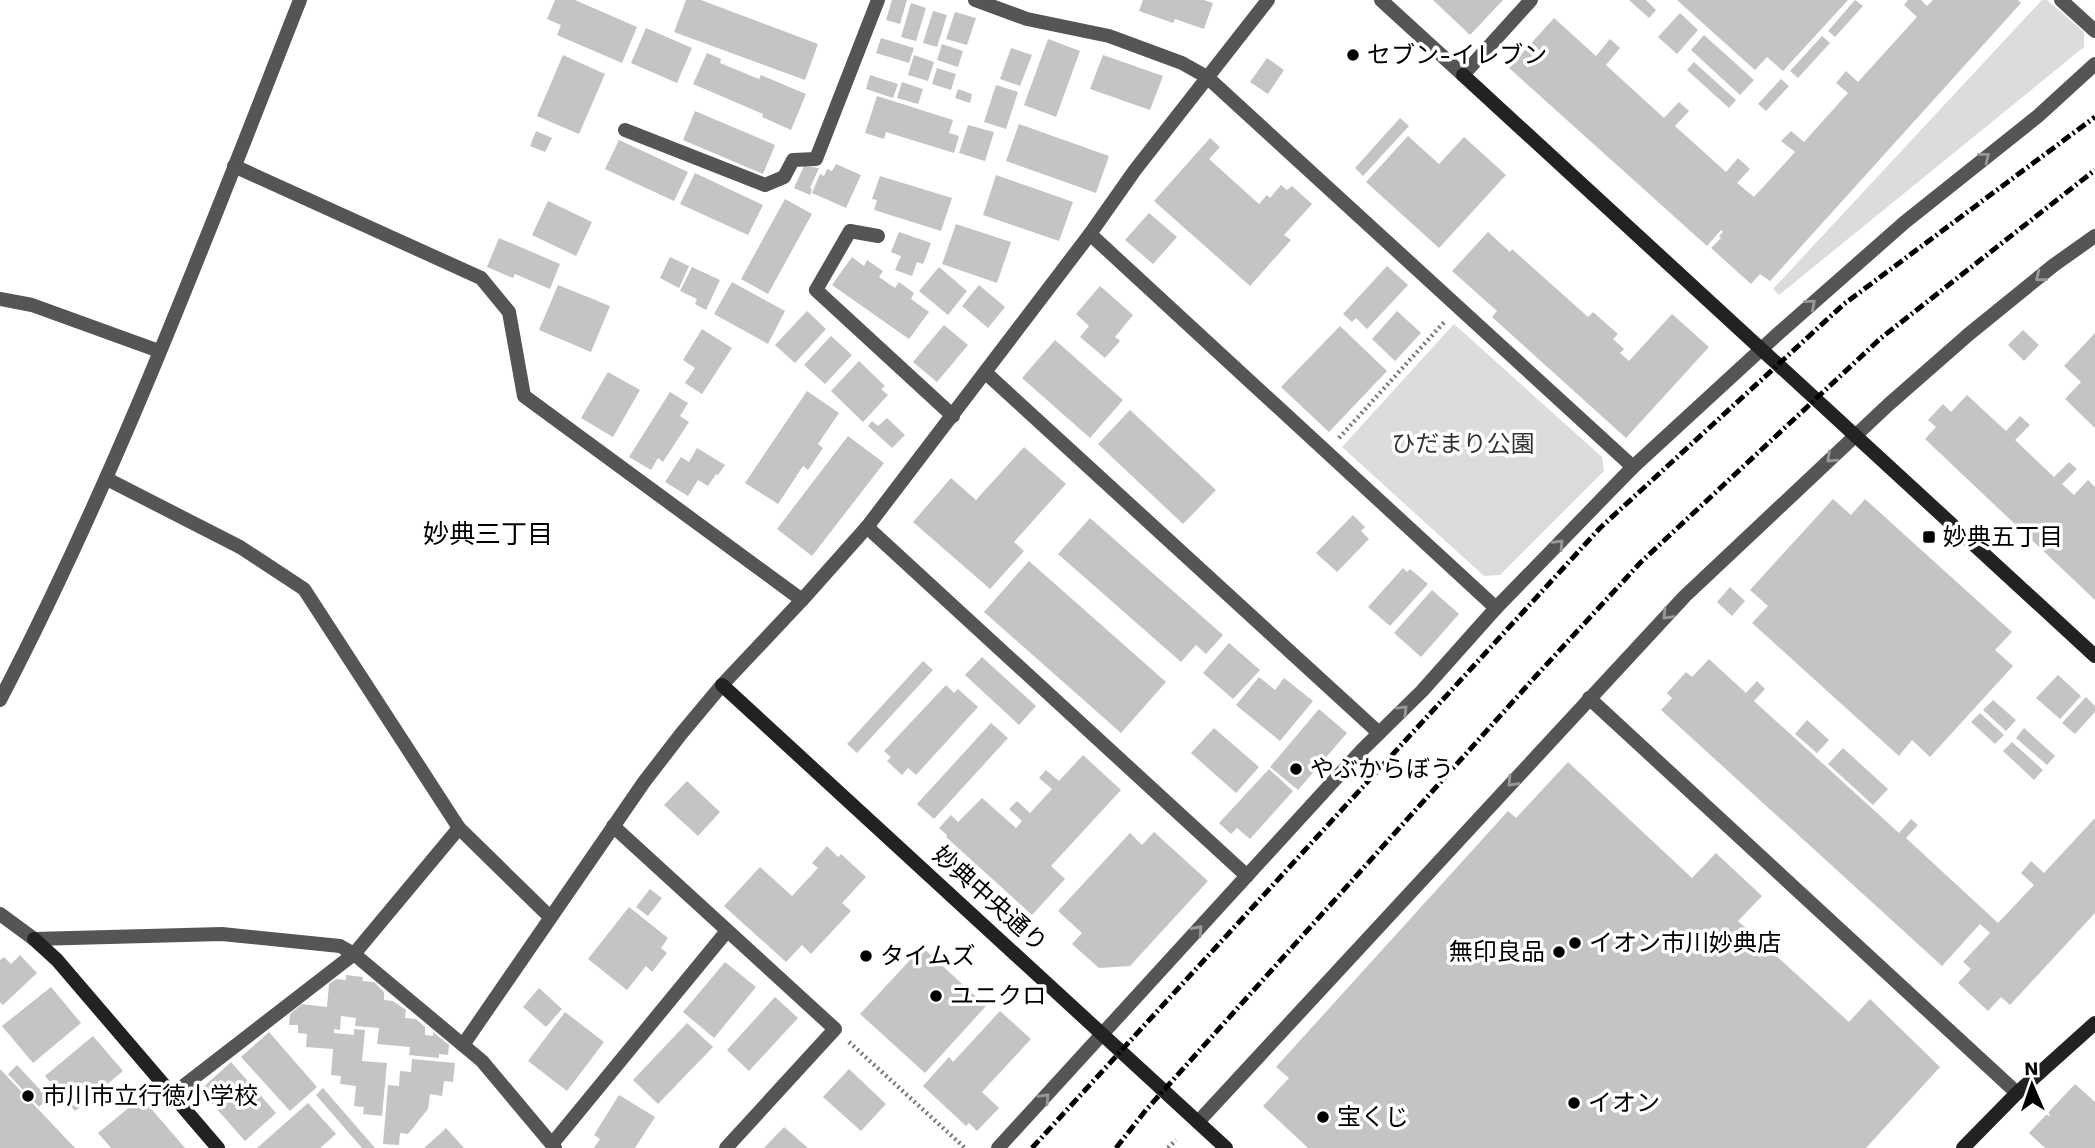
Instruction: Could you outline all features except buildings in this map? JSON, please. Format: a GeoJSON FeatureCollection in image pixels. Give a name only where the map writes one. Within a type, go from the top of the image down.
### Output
{"type":"FeatureCollection","features":[{"type":"Feature","properties":{"kind":"street"},"geometry":{"type":"LineString","coordinates":[[0,700],[107,479],[300,0]]}},
{"type":"Feature","properties":{"kind":"street"},"geometry":{"type":"LineString","coordinates":[[625,130],[765,185],[784,177],[793,160],[816,159],[878,0]]}},
{"type":"Feature","properties":{"kind":"street"},"geometry":{"type":"LineString","coordinates":[[975,0],[1027,19],[1109,36],[1182,63],[1207,77],[1633,467]]}},
{"type":"Feature","properties":{"kind":"street"},"geometry":{"type":"LineString","coordinates":[[463,1045],[674,743],[722,685],[867,527],[986,373],[1135,170],[1268,0]]}},
{"type":"Feature","properties":{"kind":"street"},"geometry":{"type":"LineString","coordinates":[[1381,0],[2095,656]]}},
{"type":"Feature","properties":{"kind":"street"},"geometry":{"type":"LineString","coordinates":[[1463,75],[1531,0]]}},
{"type":"Feature","properties":{"kind":"street"},"geometry":{"type":"LineString","coordinates":[[2061,0],[2095,31]]}},
{"type":"Feature","properties":{"kind":"street"},"geometry":{"type":"LineString","coordinates":[[998,1148],[1379,733],[1633,467],[1760,350],[1906,222],[2038,116],[2095,64]]}},
{"type":"Feature","properties":{"kind":"street"},"geometry":{"type":"LineString","coordinates":[[234,166],[481,278],[509,312],[524,396],[802,600]]}},
{"type":"Feature","properties":{"kind":"street"},"geometry":{"type":"LineString","coordinates":[[877,236],[850,231],[816,290],[953,416]]}},
{"type":"Feature","properties":{"kind":"street"},"geometry":{"type":"LineString","coordinates":[[1090,234],[1496,608]]}},
{"type":"Feature","properties":{"kind":"street"},"geometry":{"type":"LineString","coordinates":[[1198,1122],[1685,596],[1855,435],[1969,334],[2054,265],[2095,236]]}},
{"type":"Feature","properties":{"kind":"street"},"geometry":{"type":"LineString","coordinates":[[0,299],[32,305],[159,351]]}},
{"type":"Feature","properties":{"kind":"street"},"geometry":{"type":"LineString","coordinates":[[986,373],[1379,733]]}},
{"type":"Feature","properties":{"kind":"street"},"geometry":{"type":"LineString","coordinates":[[107,479],[240,547],[304,589],[459,828],[550,917]]}},
{"type":"Feature","properties":{"kind":"street"},"geometry":{"type":"LineString","coordinates":[[867,527],[1247,876]]}},
{"type":"Feature","properties":{"kind":"street","name":"妙典中央通り"},"geometry":{"type":"LineString","coordinates":[[722,685],[1226,1148]]}},
{"type":"Feature","properties":{"kind":"street"},"geometry":{"type":"LineString","coordinates":[[1589,698],[2017,1093]]}},
{"type":"Feature","properties":{"kind":"street"},"geometry":{"type":"LineString","coordinates":[[613,827],[835,1029],[726,1148]]}},
{"type":"Feature","properties":{"kind":"street"},"geometry":{"type":"LineString","coordinates":[[173,1094],[354,954],[459,828]]}},
{"type":"Feature","properties":{"kind":"street"},"geometry":{"type":"LineString","coordinates":[[0,914],[57,960],[218,1148]]}},
{"type":"Feature","properties":{"kind":"street"},"geometry":{"type":"LineString","coordinates":[[34,939],[222,934],[340,946],[354,954],[482,1061],[553,1146],[727,931]]}},
{"type":"Feature","properties":{"kind":"street"},"geometry":{"type":"LineString","coordinates":[[1964,1148],[2017,1093],[2095,1023]]}},
{"type":"Feature","properties":{"kind":"path"},"geometry":{"type":"LineString","coordinates":[[1327,452],[1458,307]]}},
{"type":"Feature","properties":{"kind":"path"},"geometry":{"type":"LineString","coordinates":[[835,1029],[965,1148]]}},
{"type":"Feature","properties":{"kind":"path"},"geometry":{"type":"LineString","coordinates":[[1168,1148],[1176,1140]]}},
{"type":"Feature","properties":{"kind":"green space"},"geometry":{"type":"Polygon","coordinates":[[[2042,0],[2047,0],[2084,32],[2084,47],[1779,295],[1773,289],[2042,0]]]}},
{"type":"Feature","properties":{"kind":"green space","name":"ひだまり公園"},"geometry":{"type":"Polygon","coordinates":[[[1454,324],[1602,457],[1604,471],[1500,575],[1484,576],[1342,447],[1454,324]]]}},
{"type":"Feature","properties":{"kind":"railway"},"geometry":{"type":"LineString","coordinates":[[1032,1148],[1600,528],[1844,304],[2095,117]]}},
{"type":"Feature","properties":{"kind":"railway"},"geometry":{"type":"LineString","coordinates":[[1116,1148],[1146,1110],[1641,562],[1881,338],[2095,170]]}},
{"type":"Feature","properties":{"kind":"place","name":"セブン-イレブン"},"geometry":{"type":"Point","coordinates":[1353,55]}},
{"type":"Feature","properties":{"kind":"place","name":"妙典五丁目"},"geometry":{"type":"Point","coordinates":[1929,537]}},
{"type":"Feature","properties":{"kind":"place","name":"やぶからぼう"},"geometry":{"type":"Point","coordinates":[1296,769]}},
{"type":"Feature","properties":{"kind":"place","name":"イオン市川妙典店"},"geometry":{"type":"Point","coordinates":[1575,943]}},
{"type":"Feature","properties":{"kind":"place","name":"無印良品"},"geometry":{"type":"Point","coordinates":[1559,952]}},
{"type":"Feature","properties":{"kind":"place","name":"タイムズ"},"geometry":{"type":"Point","coordinates":[866,956]}},
{"type":"Feature","properties":{"kind":"place","name":"ユニクロ"},"geometry":{"type":"Point","coordinates":[936,996]}},
{"type":"Feature","properties":{"kind":"place","name":"市川市立行徳小学校"},"geometry":{"type":"Point","coordinates":[28,1096]}},
{"type":"Feature","properties":{"kind":"place","name":"イオン"},"geometry":{"type":"Point","coordinates":[1574,1103]}},
{"type":"Feature","properties":{"kind":"place","name":"宝くじ"},"geometry":{"type":"Point","coordinates":[1323,1117]}},
{"type":"Feature","properties":{"kind":"district","name":"妙典三丁目"},"geometry":{"type":"Point","coordinates":[488,534]}}]}
